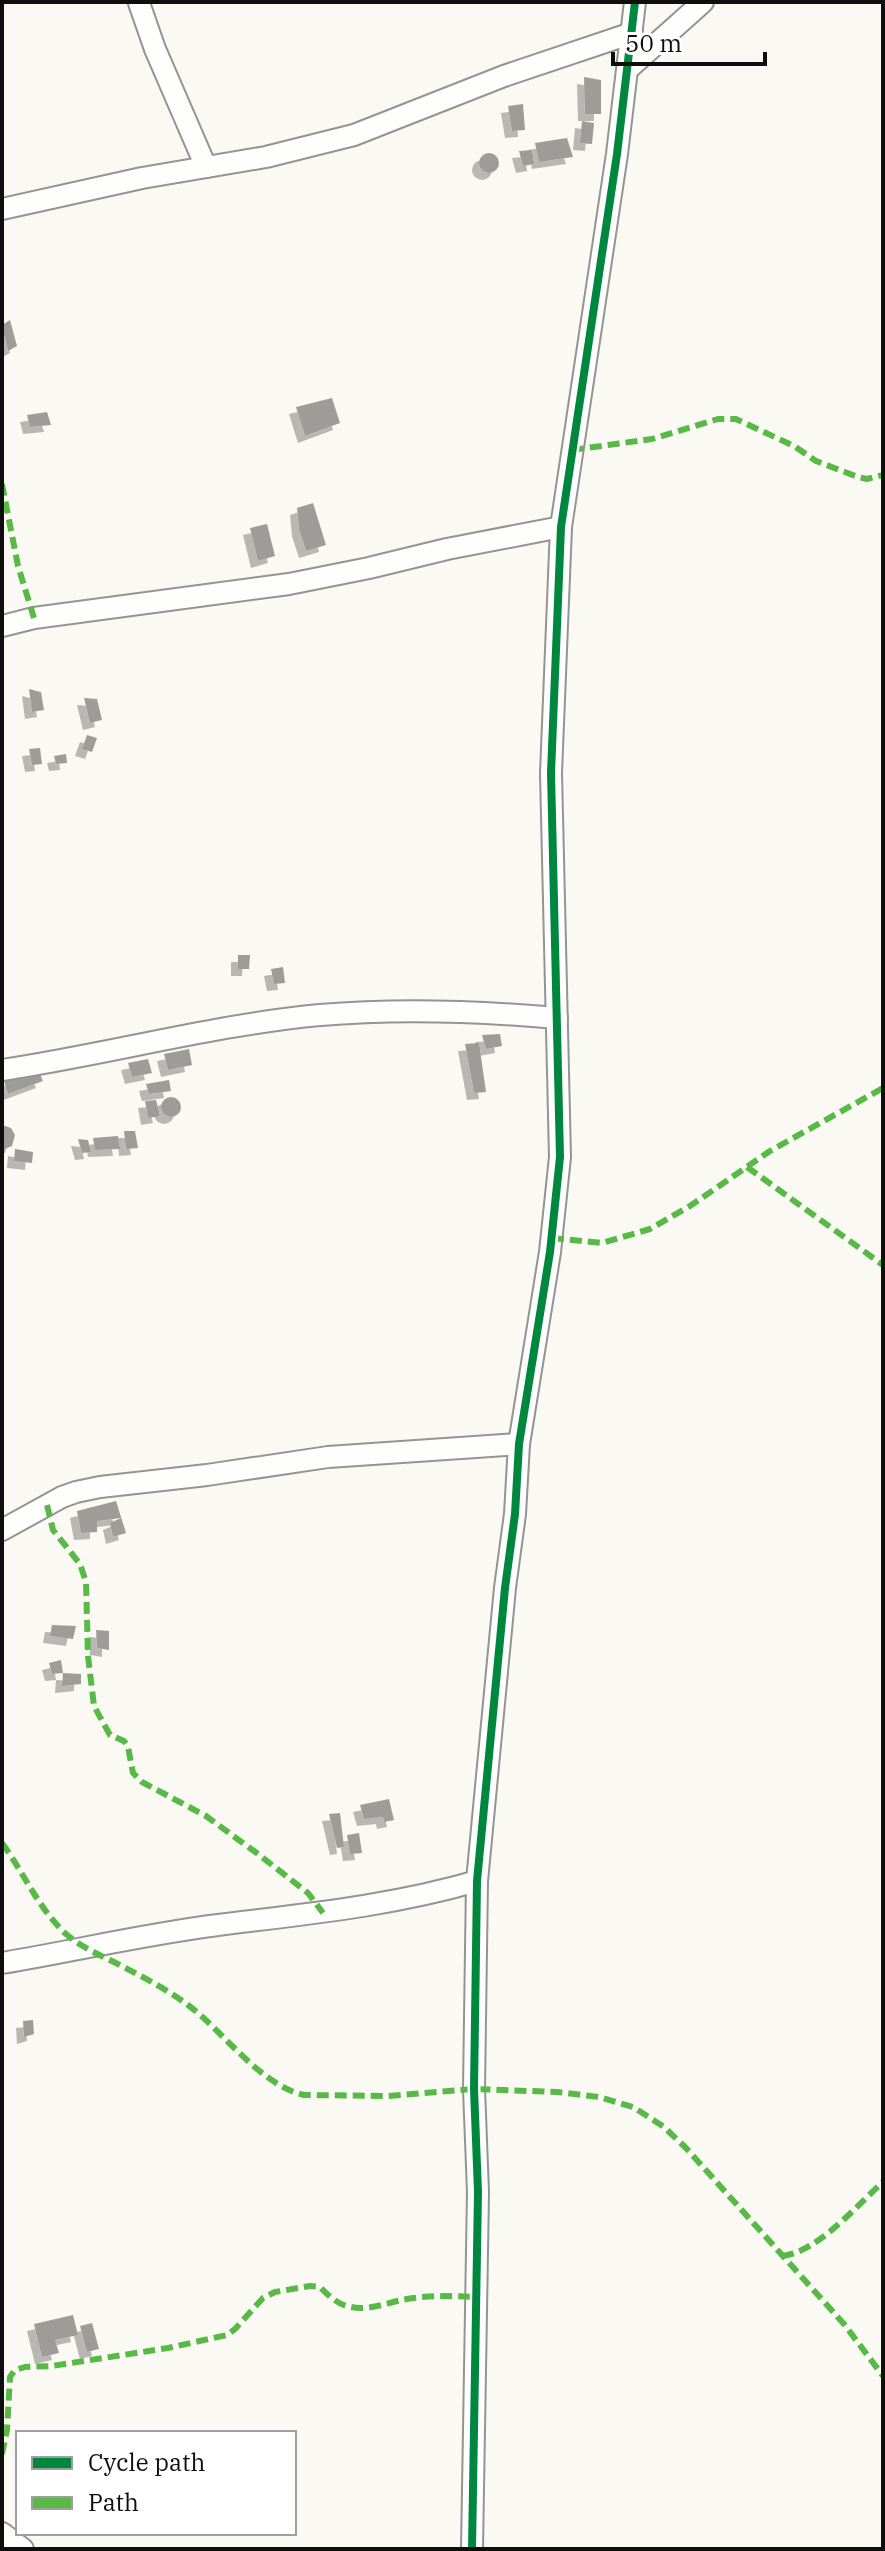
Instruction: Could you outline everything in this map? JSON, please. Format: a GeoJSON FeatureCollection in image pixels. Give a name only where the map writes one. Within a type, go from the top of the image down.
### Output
{"type":"FeatureCollection","features":[{"type":"Feature","properties":{"kind":"street"},"geometry":{"type":"LineString","coordinates":[[472,2549],[478,2192],[474,2089],[477,1881],[515,1514],[519,1444],[548,1267],[560,1157],[551,773],[561,527],[617,154],[635,2]]}},
{"type":"Feature","properties":{"kind":"street"},"geometry":{"type":"LineString","coordinates":[[628,69],[703,2]]}},
{"type":"Feature","properties":{"kind":"street"},"geometry":{"type":"LineString","coordinates":[[139,3],[155,49],[206,167]]}},
{"type":"Feature","properties":{"kind":"street"},"geometry":{"type":"LineString","coordinates":[[2,209],[266,157],[354,135],[504,76],[632,33]]}},
{"type":"Feature","properties":{"kind":"street"},"geometry":{"type":"LineString","coordinates":[[2,626],[34,618],[289,584],[561,527]]}},
{"type":"Feature","properties":{"kind":"street"},"geometry":{"type":"LineString","coordinates":[[2,1070],[67,1060],[166,1037],[319,1015],[431,1009],[557,1018]]}},
{"type":"Feature","properties":{"kind":"street"},"geometry":{"type":"LineString","coordinates":[[2,1530],[62,1497],[100,1487],[328,1457],[519,1444]]}},
{"type":"Feature","properties":{"kind":"street"},"geometry":{"type":"LineString","coordinates":[[2,1963],[215,1925],[381,1905],[477,1881]]}},
{"type":"Feature","properties":{"kind":"street"},"geometry":{"type":"LineString","coordinates":[[2,2533],[23,2549]]}},
{"type":"Feature","properties":{"kind":"building"},"geometry":{"type":"Polygon","coordinates":[[[584,77],[601,80],[601,114],[585,114],[584,77]]]}},
{"type":"Feature","properties":{"kind":"building"},"geometry":{"type":"Polygon","coordinates":[[[523,104],[525,130],[512,131],[508,106],[523,104]]]}},
{"type":"Feature","properties":{"kind":"building"},"geometry":{"type":"Polygon","coordinates":[[[582,121],[594,123],[592,144],[580,143],[582,121]]]}},
{"type":"Feature","properties":{"kind":"building"},"geometry":{"type":"Polygon","coordinates":[[[567,138],[573,157],[539,162],[535,143],[567,138]]]}},
{"type":"Feature","properties":{"kind":"building"},"geometry":{"type":"Polygon","coordinates":[[[532,150],[534,164],[523,166],[519,151],[532,150]]]}},
{"type":"Feature","properties":{"kind":"building"},"geometry":{"type":"Polygon","coordinates":[[[489,153],[496,156],[499,163],[496,170],[489,173],[482,170],[479,163],[482,156],[489,153]]]}},
{"type":"Feature","properties":{"kind":"building"},"geometry":{"type":"Polygon","coordinates":[[[10,320],[17,346],[8,351],[2,325],[10,320]]]}},
{"type":"Feature","properties":{"kind":"building"},"geometry":{"type":"Polygon","coordinates":[[[332,398],[340,423],[305,436],[296,407],[332,398]]]}},
{"type":"Feature","properties":{"kind":"building"},"geometry":{"type":"Polygon","coordinates":[[[47,412],[51,425],[30,427],[27,415],[47,412]]]}},
{"type":"Feature","properties":{"kind":"building"},"geometry":{"type":"Polygon","coordinates":[[[313,503],[326,545],[306,551],[297,508],[313,503]]]}},
{"type":"Feature","properties":{"kind":"building"},"geometry":{"type":"Polygon","coordinates":[[[267,524],[275,556],[258,561],[250,528],[267,524]]]}},
{"type":"Feature","properties":{"kind":"building"},"geometry":{"type":"Polygon","coordinates":[[[29,689],[41,692],[44,710],[32,712],[29,689]]]}},
{"type":"Feature","properties":{"kind":"building"},"geometry":{"type":"Polygon","coordinates":[[[84,698],[97,699],[102,720],[90,723],[84,698]]]}},
{"type":"Feature","properties":{"kind":"building"},"geometry":{"type":"Polygon","coordinates":[[[87,735],[97,738],[92,752],[82,749],[87,735]]]}},
{"type":"Feature","properties":{"kind":"building"},"geometry":{"type":"Polygon","coordinates":[[[40,748],[42,764],[32,765],[29,749],[40,748]]]}},
{"type":"Feature","properties":{"kind":"building"},"geometry":{"type":"Polygon","coordinates":[[[66,754],[67,763],[56,764],[54,756],[66,754]]]}},
{"type":"Feature","properties":{"kind":"building"},"geometry":{"type":"Polygon","coordinates":[[[238,955],[250,955],[249,969],[238,969],[238,955]]]}},
{"type":"Feature","properties":{"kind":"building"},"geometry":{"type":"Polygon","coordinates":[[[283,967],[285,983],[274,984],[271,969],[283,967]]]}},
{"type":"Feature","properties":{"kind":"building"},"geometry":{"type":"Polygon","coordinates":[[[500,1034],[502,1046],[486,1049],[482,1035],[500,1034]]]}},
{"type":"Feature","properties":{"kind":"building"},"geometry":{"type":"Polygon","coordinates":[[[479,1043],[486,1092],[474,1093],[465,1044],[479,1043]]]}},
{"type":"Feature","properties":{"kind":"building"},"geometry":{"type":"Polygon","coordinates":[[[189,1049],[192,1065],[168,1070],[164,1054],[189,1049]]]}},
{"type":"Feature","properties":{"kind":"building"},"geometry":{"type":"Polygon","coordinates":[[[148,1059],[152,1073],[132,1077],[128,1063],[148,1059]]]}},
{"type":"Feature","properties":{"kind":"building"},"geometry":{"type":"Polygon","coordinates":[[[38,1070],[43,1081],[8,1094],[4,1081],[38,1070]]]}},
{"type":"Feature","properties":{"kind":"building"},"geometry":{"type":"Polygon","coordinates":[[[169,1080],[171,1091],[149,1094],[146,1084],[169,1080]]]}},
{"type":"Feature","properties":{"kind":"building"},"geometry":{"type":"Polygon","coordinates":[[[171,1097],[178,1100],[181,1107],[178,1114],[171,1117],[164,1114],[161,1107],[164,1100],[171,1097]]]}},
{"type":"Feature","properties":{"kind":"building"},"geometry":{"type":"Polygon","coordinates":[[[156,1100],[160,1116],[148,1118],[145,1101],[156,1100]]]}},
{"type":"Feature","properties":{"kind":"building"},"geometry":{"type":"Polygon","coordinates":[[[2,1125],[11,1128],[15,1135],[12,1146],[5,1149],[2,1149],[2,1125]]]}},
{"type":"Feature","properties":{"kind":"building"},"geometry":{"type":"Polygon","coordinates":[[[124,1131],[135,1131],[138,1148],[126,1149],[124,1131]]]}},
{"type":"Feature","properties":{"kind":"building"},"geometry":{"type":"Polygon","coordinates":[[[118,1136],[120,1149],[95,1150],[93,1138],[118,1136]]]}},
{"type":"Feature","properties":{"kind":"building"},"geometry":{"type":"Polygon","coordinates":[[[78,1139],[88,1140],[91,1152],[82,1153],[78,1139]]]}},
{"type":"Feature","properties":{"kind":"building"},"geometry":{"type":"Polygon","coordinates":[[[15,1149],[33,1152],[32,1163],[14,1161],[15,1149]]]}},
{"type":"Feature","properties":{"kind":"building"},"geometry":{"type":"Polygon","coordinates":[[[116,1501],[126,1533],[113,1537],[110,1523],[121,1518],[97,1521],[97,1532],[81,1533],[77,1511],[116,1501]]]}},
{"type":"Feature","properties":{"kind":"building"},"geometry":{"type":"Polygon","coordinates":[[[52,1625],[76,1626],[73,1639],[50,1636],[52,1625]]]}},
{"type":"Feature","properties":{"kind":"building"},"geometry":{"type":"Polygon","coordinates":[[[96,1630],[109,1631],[109,1650],[97,1648],[96,1630]]]}},
{"type":"Feature","properties":{"kind":"building"},"geometry":{"type":"Polygon","coordinates":[[[61,1660],[63,1673],[52,1674],[49,1663],[61,1660]]]}},
{"type":"Feature","properties":{"kind":"building"},"geometry":{"type":"Polygon","coordinates":[[[63,1673],[81,1674],[81,1684],[62,1686],[63,1673]]]}},
{"type":"Feature","properties":{"kind":"building"},"geometry":{"type":"Polygon","coordinates":[[[389,1799],[394,1820],[384,1822],[383,1817],[364,1819],[360,1805],[389,1799]]]}},
{"type":"Feature","properties":{"kind":"building"},"geometry":{"type":"Polygon","coordinates":[[[340,1813],[344,1847],[337,1848],[329,1814],[340,1813]]]}},
{"type":"Feature","properties":{"kind":"building"},"geometry":{"type":"Polygon","coordinates":[[[359,1833],[362,1853],[350,1854],[347,1835],[359,1833]]]}},
{"type":"Feature","properties":{"kind":"building"},"geometry":{"type":"Polygon","coordinates":[[[33,2020],[34,2034],[24,2037],[23,2021],[33,2020]]]}},
{"type":"Feature","properties":{"kind":"building"},"geometry":{"type":"Polygon","coordinates":[[[73,2315],[78,2335],[55,2340],[59,2353],[42,2357],[34,2324],[73,2315]]]}},
{"type":"Feature","properties":{"kind":"building"},"geometry":{"type":"Polygon","coordinates":[[[92,2323],[99,2349],[87,2352],[80,2326],[92,2323]]]}},
{"type":"Feature","properties":{"kind":"marked path"},"geometry":{"type":"LineString","coordinates":[[572,450],[652,439],[718,419],[736,419],[794,446],[816,461],[867,479],[883,475]]}},
{"type":"Feature","properties":{"kind":"marked path"},"geometry":{"type":"LineString","coordinates":[[2,484],[18,566],[34,618]]}},
{"type":"Feature","properties":{"kind":"marked path"},"geometry":{"type":"LineString","coordinates":[[552,1238],[602,1243],[650,1229],[690,1206],[770,1151],[883,1088]]}},
{"type":"Feature","properties":{"kind":"marked path"},"geometry":{"type":"LineString","coordinates":[[747,1167],[883,1265]]}},
{"type":"Feature","properties":{"kind":"marked path"},"geometry":{"type":"LineString","coordinates":[[47,1505],[53,1530],[80,1564],[86,1582],[88,1656],[94,1706],[110,1735],[124,1741],[128,1747],[133,1773],[142,1782],[206,1816],[258,1854],[308,1893],[323,1913]]}},
{"type":"Feature","properties":{"kind":"marked path"},"geometry":{"type":"LineString","coordinates":[[2,1843],[39,1902],[66,1934],[89,1950],[179,1999],[202,2016],[257,2069],[288,2089],[304,2095],[388,2096],[474,2089],[557,2092],[599,2097],[633,2107],[664,2127],[686,2148],[844,2324],[883,2376]]}},
{"type":"Feature","properties":{"kind":"marked path"},"geometry":{"type":"LineString","coordinates":[[782,2256],[796,2253],[823,2237],[883,2182]]}},
{"type":"Feature","properties":{"kind":"marked path"},"geometry":{"type":"LineString","coordinates":[[2,2454],[7,2430],[10,2377],[15,2370],[168,2348],[227,2335],[263,2298],[275,2292],[310,2286],[320,2287],[342,2304],[358,2308],[424,2297],[477,2297]]}},
{"type":"Feature","properties":{"kind":"cycle path"},"geometry":{"type":"LineString","coordinates":[[472,2549],[478,2192],[474,2089],[477,1881],[515,1514],[519,1444],[550,1252],[560,1157],[551,773],[561,527],[617,154],[635,2]]}}]}
